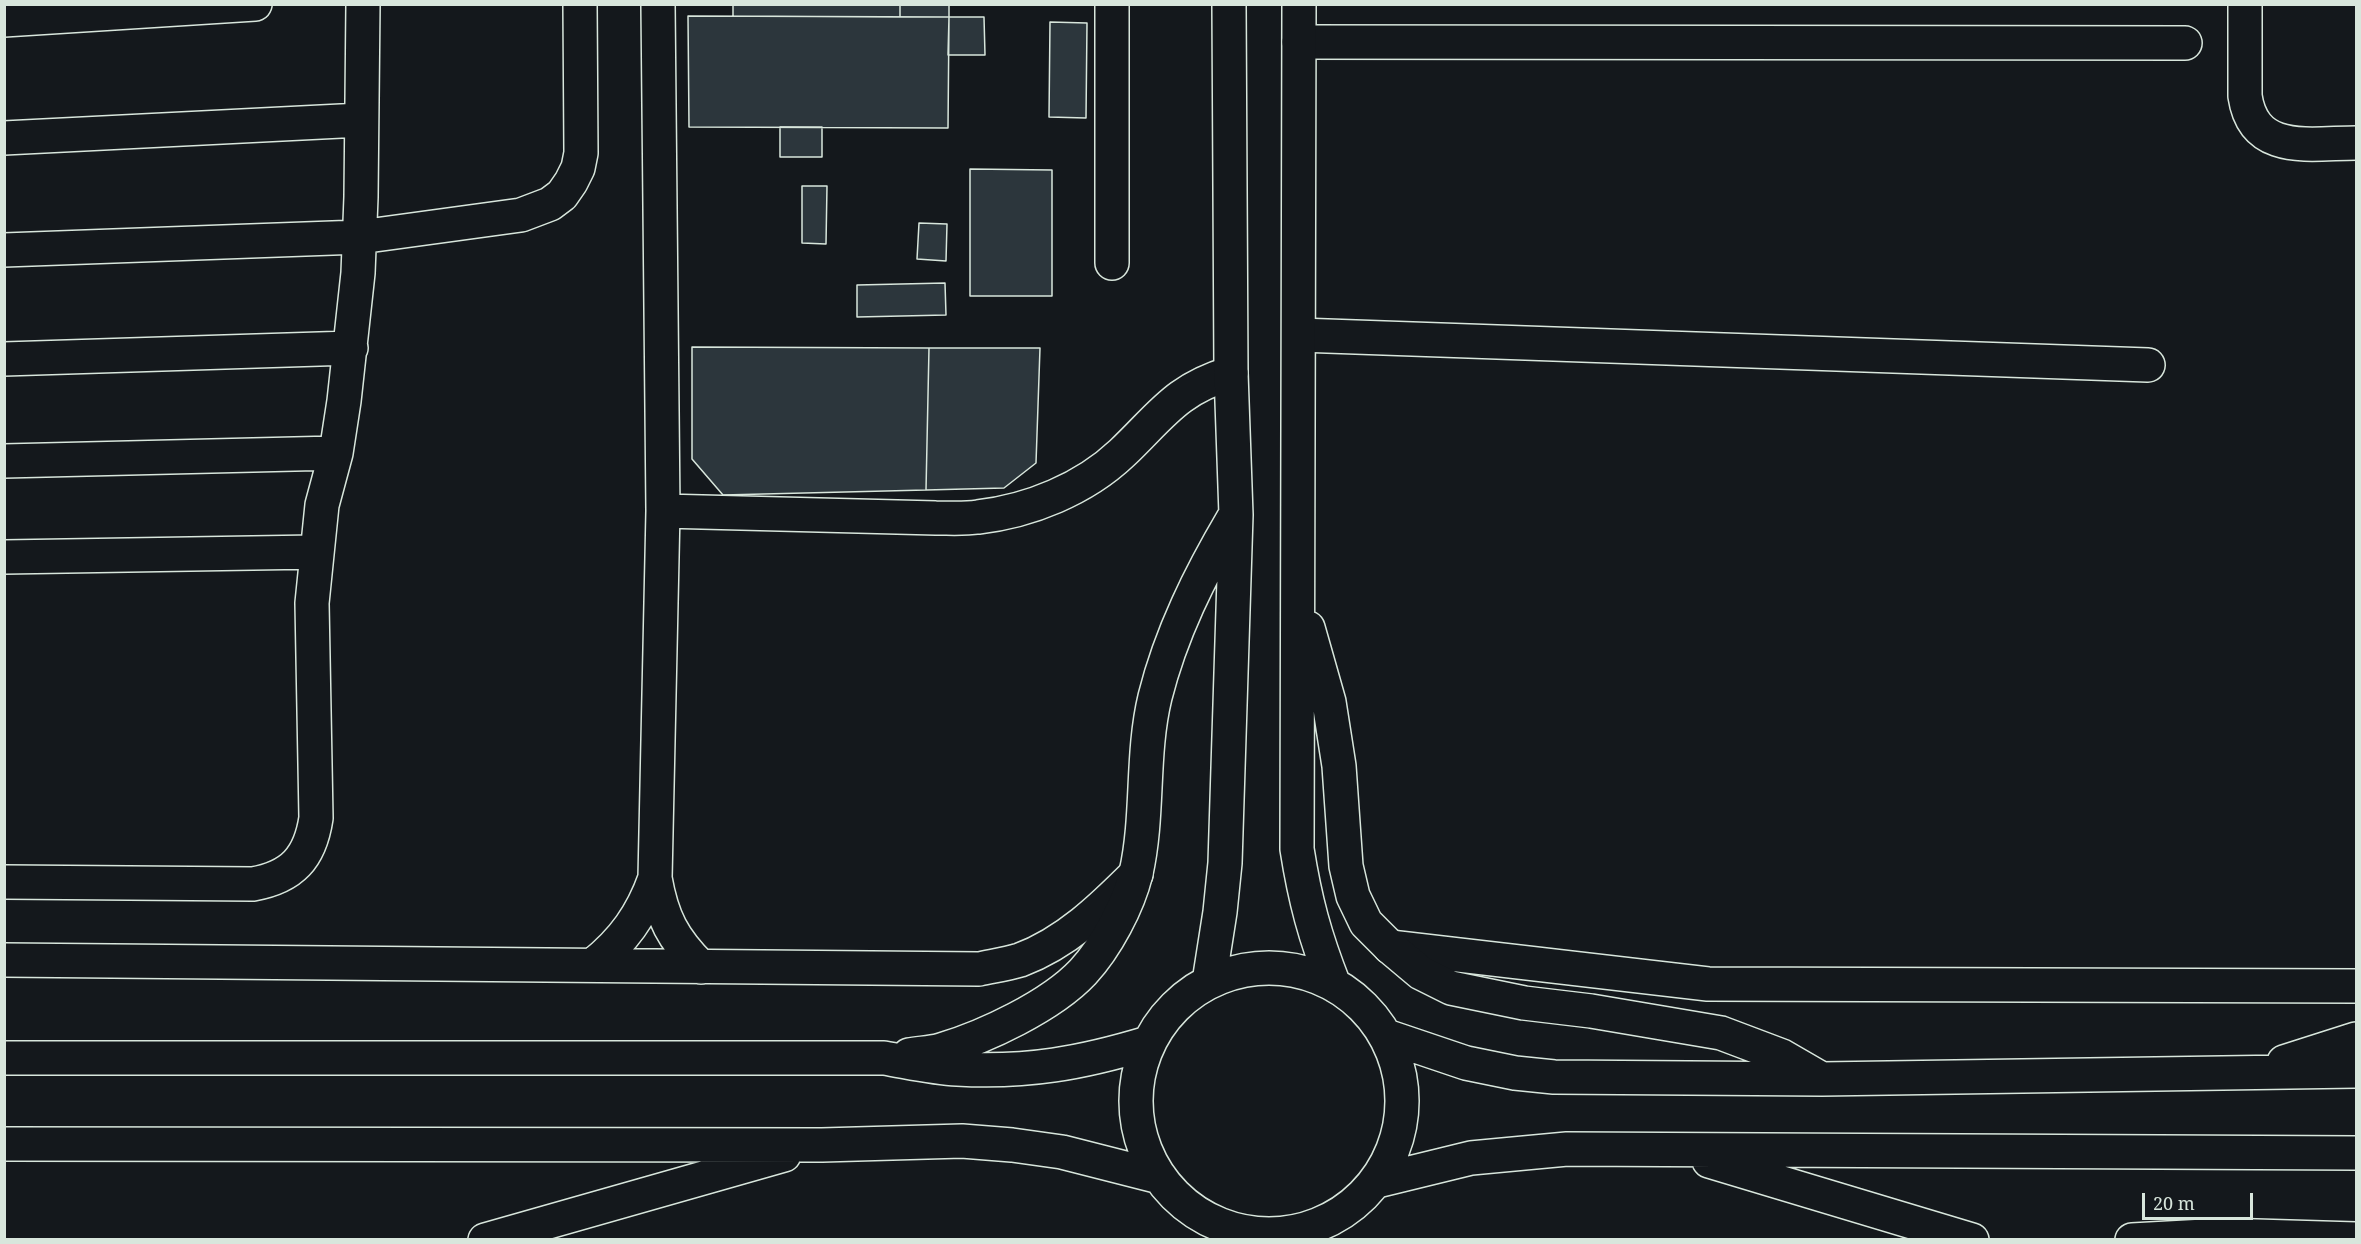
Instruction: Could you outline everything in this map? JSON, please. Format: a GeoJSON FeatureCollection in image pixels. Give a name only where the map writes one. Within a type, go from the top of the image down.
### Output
{"type":"FeatureCollection","features":[{"type":"Feature","properties":{"kind":"main road"},"geometry":{"type":"LineString","coordinates":[[4,20],[255,4]]}},
{"type":"Feature","properties":{"kind":"main road"},"geometry":{"type":"LineString","coordinates":[[4,882],[253,884],[269,881],[284,874],[297,864],[314,835],[316,818],[312,603],[315,552],[322,505],[336,453],[351,348],[360,237],[363,4]]}},
{"type":"Feature","properties":{"kind":"main road"},"geometry":{"type":"LineString","coordinates":[[4,250],[360,237],[521,215],[550,204],[562,195],[571,182],[581,153],[580,4]]}},
{"type":"Feature","properties":{"kind":"main road"},"geometry":{"type":"LineString","coordinates":[[658,4],[663,511],[655,878],[664,918],[674,936],[701,967]]}},
{"type":"Feature","properties":{"kind":"main road"},"geometry":{"type":"LineString","coordinates":[[1112,4],[1112,263]]}},
{"type":"Feature","properties":{"kind":"main road"},"geometry":{"type":"LineString","coordinates":[[1209,982],[1225,862],[1236,515],[1231,373],[1229,4]]}},
{"type":"Feature","properties":{"kind":"main road"},"geometry":{"type":"LineString","coordinates":[[1299,4],[1299,601],[1296,761],[1298,849],[1304,895],[1317,941],[1334,985]]}},
{"type":"Feature","properties":{"kind":"main road"},"geometry":{"type":"LineString","coordinates":[[2245,4],[2245,96],[2247,109],[2260,130],[2270,138],[2282,142],[2356,143]]}},
{"type":"Feature","properties":{"kind":"main road"},"geometry":{"type":"LineString","coordinates":[[1299,42],[2185,43]]}},
{"type":"Feature","properties":{"kind":"main road"},"geometry":{"type":"LineString","coordinates":[[4,138],[361,120]]}},
{"type":"Feature","properties":{"kind":"main road"},"geometry":{"type":"LineString","coordinates":[[1299,335],[2148,365]]}},
{"type":"Feature","properties":{"kind":"main road"},"geometry":{"type":"LineString","coordinates":[[4,359],[351,348]]}},
{"type":"Feature","properties":{"kind":"main road"},"geometry":{"type":"LineString","coordinates":[[663,511],[956,518],[976,518],[1016,511],[1054,497],[1089,478],[1121,454],[1173,401],[1208,380],[1231,373]]}},
{"type":"Feature","properties":{"kind":"main road"},"geometry":{"type":"LineString","coordinates":[[4,461],[336,453]]}},
{"type":"Feature","properties":{"kind":"main road"},"geometry":{"type":"LineString","coordinates":[[4,1058],[884,1058],[940,1050],[985,1033],[1042,1005],[1083,972],[1116,926],[1136,874],[1144,816],[1147,756],[1155,699],[1183,615],[1197,583],[1236,515]]}},
{"type":"Feature","properties":{"kind":"main road"},"geometry":{"type":"LineString","coordinates":[[4,557],[315,552]]}},
{"type":"Feature","properties":{"kind":"main road"},"geometry":{"type":"LineString","coordinates":[[1299,601],[1329,702],[1340,766],[1346,866],[1353,896],[1366,923],[1390,947],[1421,973],[1451,988],[1524,1003],[1592,1011],[1721,1033],[1782,1056],[1822,1079]]}},
{"type":"Feature","properties":{"kind":"main road"},"geometry":{"type":"LineString","coordinates":[[4,960],[979,969],[1020,960],[1054,944],[1099,911],[1136,874]]}},
{"type":"Feature","properties":{"kind":"main road"},"geometry":{"type":"LineString","coordinates":[[593,965],[625,936],[648,899],[655,878]]}},
{"type":"Feature","properties":{"kind":"main road"},"geometry":{"type":"LineString","coordinates":[[1390,947],[1708,984],[2356,986]]}},
{"type":"Feature","properties":{"kind":"main road"},"geometry":{"type":"LineString","coordinates":[[1271,968],[1304,973],[1334,985],[1354,999],[1372,1017],[1386,1036],[1399,1072],[1402,1110],[1395,1147],[1377,1181],[1347,1210],[1309,1229],[1268,1235],[1226,1227],[1189,1207],[1160,1177],[1143,1146],[1137,1112],[1138,1077],[1148,1043],[1173,1008],[1209,982],[1239,971],[1271,968]]}},
{"type":"Feature","properties":{"kind":"main road"},"geometry":{"type":"LineString","coordinates":[[1386,1036],[1466,1063],[1515,1073],[1554,1077],[1822,1079],[2356,1071]]}},
{"type":"Feature","properties":{"kind":"main road"},"geometry":{"type":"LineString","coordinates":[[2255,1071],[2356,1039]]}},
{"type":"Feature","properties":{"kind":"main road"},"geometry":{"type":"LineString","coordinates":[[884,1058],[955,1070],[1006,1070],[1062,1065],[1148,1043]]}},
{"type":"Feature","properties":{"kind":"main road"},"geometry":{"type":"LineString","coordinates":[[4,1144],[822,1145],[963,1141],[1062,1152],[1160,1177]]}},
{"type":"Feature","properties":{"kind":"main road"},"geometry":{"type":"LineString","coordinates":[[485,1239],[822,1145]]}},
{"type":"Feature","properties":{"kind":"main road"},"geometry":{"type":"LineString","coordinates":[[1377,1181],[1471,1158],[1567,1149],[2356,1153]]}},
{"type":"Feature","properties":{"kind":"main road"},"geometry":{"type":"LineString","coordinates":[[1673,1150],[1972,1239]]}},
{"type":"Feature","properties":{"kind":"main road"},"geometry":{"type":"LineString","coordinates":[[2133,1239],[2223,1234],[2297,1239],[2356,1239]]}},
{"type":"Feature","properties":{"kind":"building"},"geometry":{"type":"Polygon","coordinates":[[[733,4],[900,4],[900,17],[733,16],[733,4]]]}},
{"type":"Feature","properties":{"kind":"building"},"geometry":{"type":"Polygon","coordinates":[[[900,4],[949,4],[949,17],[900,17],[900,4]]]}},
{"type":"Feature","properties":{"kind":"building"},"geometry":{"type":"Polygon","coordinates":[[[688,16],[949,17],[948,128],[689,127],[688,16]]]}},
{"type":"Feature","properties":{"kind":"building"},"geometry":{"type":"Polygon","coordinates":[[[949,17],[984,17],[985,55],[948,55],[949,17]]]}},
{"type":"Feature","properties":{"kind":"building"},"geometry":{"type":"Polygon","coordinates":[[[1050,22],[1087,23],[1086,118],[1049,117],[1050,22]]]}},
{"type":"Feature","properties":{"kind":"building"},"geometry":{"type":"Polygon","coordinates":[[[780,127],[822,127],[822,157],[780,157],[780,127]]]}},
{"type":"Feature","properties":{"kind":"building"},"geometry":{"type":"Polygon","coordinates":[[[970,169],[1052,170],[1052,296],[970,296],[970,169]]]}},
{"type":"Feature","properties":{"kind":"building"},"geometry":{"type":"Polygon","coordinates":[[[802,186],[827,186],[826,244],[802,243],[802,186]]]}},
{"type":"Feature","properties":{"kind":"building"},"geometry":{"type":"Polygon","coordinates":[[[919,223],[947,224],[946,261],[917,259],[919,223]]]}},
{"type":"Feature","properties":{"kind":"building"},"geometry":{"type":"Polygon","coordinates":[[[945,283],[946,315],[857,317],[857,285],[945,283]]]}},
{"type":"Feature","properties":{"kind":"building"},"geometry":{"type":"Polygon","coordinates":[[[692,347],[929,348],[926,490],[723,495],[692,459],[692,347]]]}},
{"type":"Feature","properties":{"kind":"building"},"geometry":{"type":"Polygon","coordinates":[[[929,348],[1040,348],[1036,463],[1004,488],[926,490],[929,348]]]}}]}
